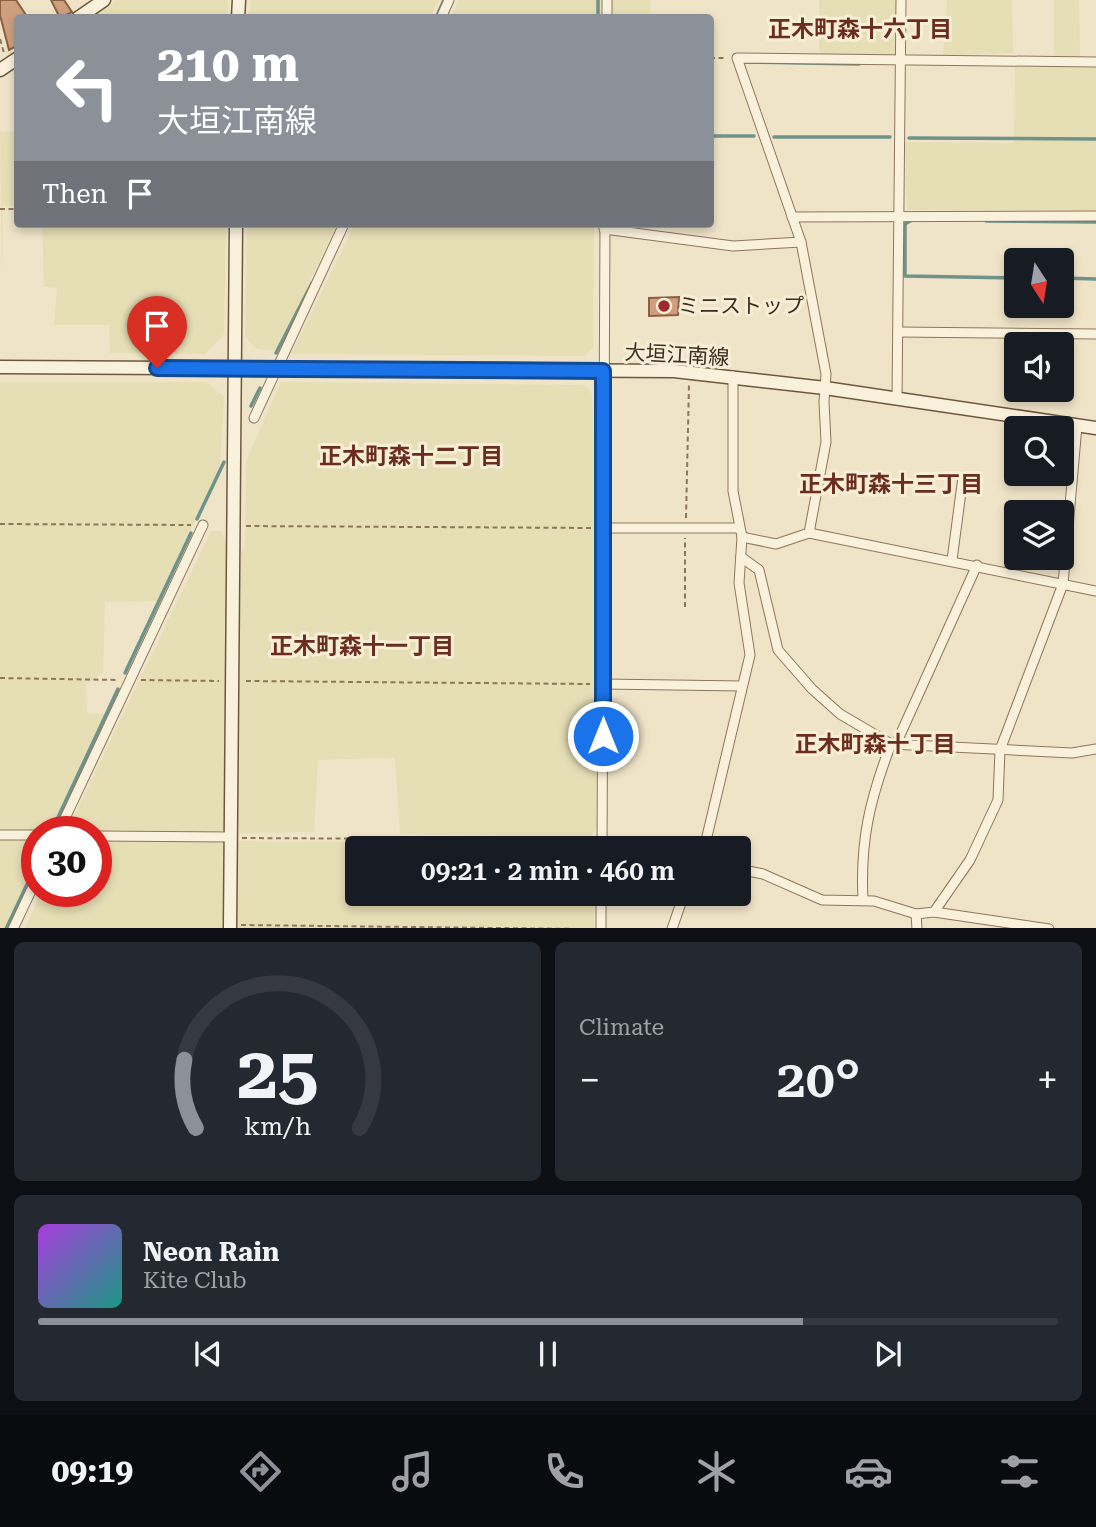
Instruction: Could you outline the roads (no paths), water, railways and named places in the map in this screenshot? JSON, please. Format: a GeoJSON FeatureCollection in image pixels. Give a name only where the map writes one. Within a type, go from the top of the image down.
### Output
{"type":"FeatureCollection","features":[{"type":"Feature","properties":{"kind":"main road"},"geometry":{"type":"LineString","coordinates":[[84,14],[104,0]]}},
{"type":"Feature","properties":{"kind":"main road"},"geometry":{"type":"LineString","coordinates":[[230,927],[236,228]]}},
{"type":"Feature","properties":{"kind":"main road","name":"大垣江南線"},"geometry":{"type":"LineString","coordinates":[[0,367],[689,372],[825,388],[1096,428]]}},
{"type":"Feature","properties":{"kind":"street"},"geometry":{"type":"LineString","coordinates":[[897,399],[901,0]]}},
{"type":"Feature","properties":{"kind":"street"},"geometry":{"type":"LineString","coordinates":[[809,533],[826,442],[826,374],[801,242],[737,58],[1096,62]]}},
{"type":"Feature","properties":{"kind":"street"},"geometry":{"type":"LineString","coordinates":[[792,217],[1096,216]]}},
{"type":"Feature","properties":{"kind":"street"},"geometry":{"type":"LineString","coordinates":[[254,418],[342,228]]}},
{"type":"Feature","properties":{"kind":"street"},"geometry":{"type":"LineString","coordinates":[[602,836],[605,228]]}},
{"type":"Feature","properties":{"kind":"street"},"geometry":{"type":"LineString","coordinates":[[618,228],[733,246],[801,242]]}},
{"type":"Feature","properties":{"kind":"street"},"geometry":{"type":"LineString","coordinates":[[898,332],[1096,334]]}},
{"type":"Feature","properties":{"kind":"street"},"geometry":{"type":"LineString","coordinates":[[707,836],[750,655],[740,583],[740,532],[733,491],[733,376]]}},
{"type":"Feature","properties":{"kind":"street"},"geometry":{"type":"LineString","coordinates":[[934,912],[970,860],[998,800],[1000,750],[1063,584],[1077,425]]}},
{"type":"Feature","properties":{"kind":"street"},"geometry":{"type":"LineString","coordinates":[[952,560],[963,477]]}},
{"type":"Feature","properties":{"kind":"street"},"geometry":{"type":"LineString","coordinates":[[66,816],[203,525]]}},
{"type":"Feature","properties":{"kind":"street"},"geometry":{"type":"LineString","coordinates":[[603,528],[740,532],[776,544],[809,533],[1096,590]]}},
{"type":"Feature","properties":{"kind":"street"},"geometry":{"type":"LineString","coordinates":[[741,557],[759,570],[778,650],[812,689],[840,714],[893,744],[1072,753],[1096,749]]}},
{"type":"Feature","properties":{"kind":"street"},"geometry":{"type":"LineString","coordinates":[[863,900],[863,832],[871,797],[977,565]]}},
{"type":"Feature","properties":{"kind":"street"},"geometry":{"type":"LineString","coordinates":[[603,684],[742,686]]}},
{"type":"Feature","properties":{"kind":"street"},"geometry":{"type":"LineString","coordinates":[[0,835],[21,835]]}},
{"type":"Feature","properties":{"kind":"street"},"geometry":{"type":"LineString","coordinates":[[112,836],[231,837]]}},
{"type":"Feature","properties":{"kind":"street"},"geometry":{"type":"LineString","coordinates":[[751,872],[822,900],[874,901],[916,914],[934,912],[1042,928]]}},
{"type":"Feature","properties":{"kind":"street"},"geometry":{"type":"LineString","coordinates":[[601,906],[601,928]]}},
{"type":"Feature","properties":{"kind":"street"},"geometry":{"type":"LineString","coordinates":[[672,928],[680,906]]}},
{"type":"Feature","properties":{"kind":"street"},"geometry":{"type":"LineString","coordinates":[[13,928],[23,907]]}},
{"type":"Feature","properties":{"kind":"street"},"geometry":{"type":"LineString","coordinates":[[916,914],[917,928]]}},
{"type":"Feature","properties":{"kind":"waterway"},"geometry":{"type":"LineString","coordinates":[[438,14],[444,0]]}},
{"type":"Feature","properties":{"kind":"waterway"},"geometry":{"type":"LineString","coordinates":[[598,0],[598,14]]}},
{"type":"Feature","properties":{"kind":"waterway"},"geometry":{"type":"LineString","coordinates":[[745,62],[859,64]]}},
{"type":"Feature","properties":{"kind":"waterway"},"geometry":{"type":"LineString","coordinates":[[714,136],[754,136]]}},
{"type":"Feature","properties":{"kind":"waterway"},"geometry":{"type":"LineString","coordinates":[[774,137],[890,137]]}},
{"type":"Feature","properties":{"kind":"waterway"},"geometry":{"type":"LineString","coordinates":[[909,138],[1096,139]]}},
{"type":"Feature","properties":{"kind":"waterway"},"geometry":{"type":"LineString","coordinates":[[912,220],[905,224],[905,276],[1004,278]]}},
{"type":"Feature","properties":{"kind":"waterway"},"geometry":{"type":"LineString","coordinates":[[986,221],[1096,222]]}},
{"type":"Feature","properties":{"kind":"waterway"},"geometry":{"type":"LineString","coordinates":[[1074,278],[1096,279]]}},
{"type":"Feature","properties":{"kind":"waterway"},"geometry":{"type":"LineString","coordinates":[[276,353],[312,283]]}},
{"type":"Feature","properties":{"kind":"waterway"},"geometry":{"type":"LineString","coordinates":[[251,406],[260,388]]}},
{"type":"Feature","properties":{"kind":"waterway"},"geometry":{"type":"LineString","coordinates":[[197,519],[224,462]]}},
{"type":"Feature","properties":{"kind":"waterway"},"geometry":{"type":"LineString","coordinates":[[125,673],[191,533]]}},
{"type":"Feature","properties":{"kind":"waterway"},"geometry":{"type":"LineString","coordinates":[[59,816],[118,689]]}},
{"type":"Feature","properties":{"kind":"waterway"},"geometry":{"type":"LineString","coordinates":[[6,928],[21,897]]}},
{"type":"Feature","properties":{"kind":"place","name":"ミニストップ"},"geometry":{"type":"Point","coordinates":[664,306]}},
{"type":"Feature","properties":{"kind":"district","name":"正木町森十六丁目"},"geometry":{"type":"Point","coordinates":[860,29]}},
{"type":"Feature","properties":{"kind":"district","name":"正木町森十二丁目"},"geometry":{"type":"Point","coordinates":[411,456]}},
{"type":"Feature","properties":{"kind":"district","name":"正木町森十三丁目"},"geometry":{"type":"Point","coordinates":[891,484]}},
{"type":"Feature","properties":{"kind":"district","name":"正木町森十一丁目"},"geometry":{"type":"Point","coordinates":[362,646]}},
{"type":"Feature","properties":{"kind":"district","name":"正木町森十丁目"},"geometry":{"type":"Point","coordinates":[875,744]}}]}
